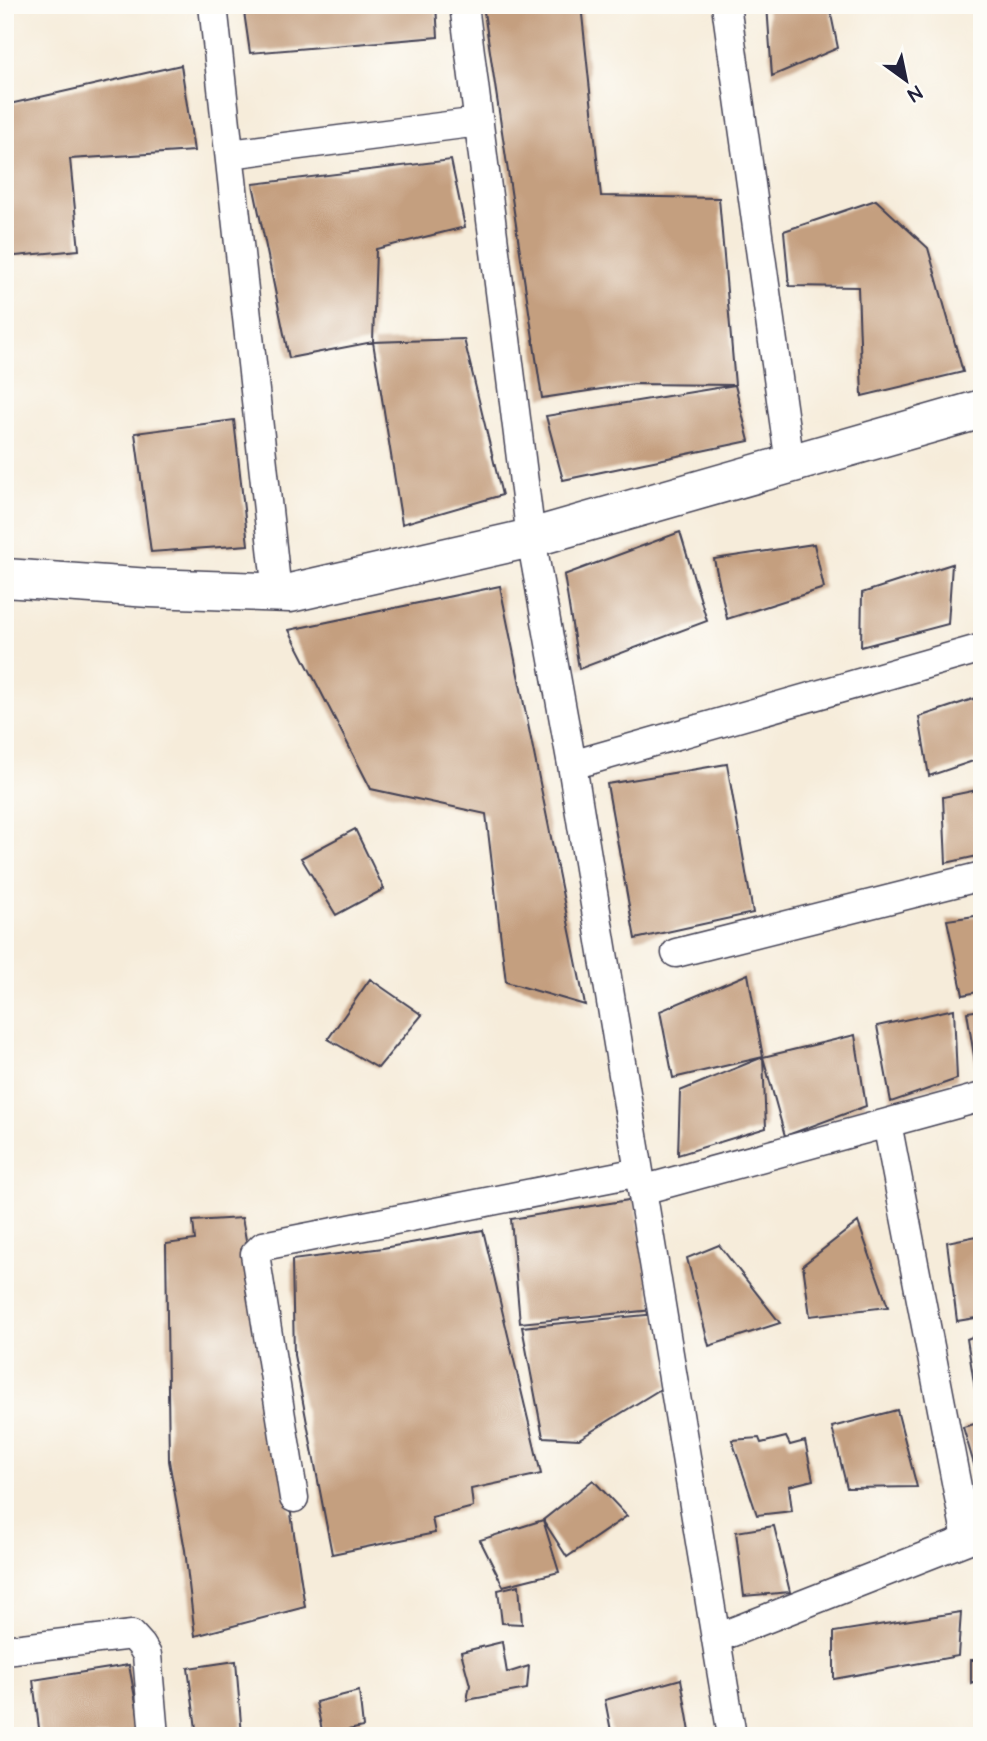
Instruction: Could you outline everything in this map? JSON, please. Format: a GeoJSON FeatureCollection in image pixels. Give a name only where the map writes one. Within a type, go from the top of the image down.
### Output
{"type":"FeatureCollection","features":[{"type":"Feature","properties":{"kind":"main road"},"geometry":{"type":"LineString","coordinates":[[5,578],[277,593],[321,587],[531,538],[982,410]]}},
{"type":"Feature","properties":{"kind":"street"},"geometry":{"type":"LineString","coordinates":[[214,5],[277,593]]}},
{"type":"Feature","properties":{"kind":"street"},"geometry":{"type":"LineString","coordinates":[[464,5],[531,538],[572,765],[732,1736]]}},
{"type":"Feature","properties":{"kind":"street"},"geometry":{"type":"LineString","coordinates":[[726,5],[790,464]]}},
{"type":"Feature","properties":{"kind":"street"},"geometry":{"type":"LineString","coordinates":[[230,154],[479,122]]}},
{"type":"Feature","properties":{"kind":"street"},"geometry":{"type":"LineString","coordinates":[[572,765],[982,648]]}},
{"type":"Feature","properties":{"kind":"street"},"geometry":{"type":"LineString","coordinates":[[676,953],[982,876]]}},
{"type":"Feature","properties":{"kind":"street"},"geometry":{"type":"LineString","coordinates":[[294,1497],[255,1254],[263,1246],[640,1181],[887,1123],[982,1097]]}},
{"type":"Feature","properties":{"kind":"street"},"geometry":{"type":"LineString","coordinates":[[717,1638],[974,1536],[887,1123]]}},
{"type":"Feature","properties":{"kind":"street"},"geometry":{"type":"LineString","coordinates":[[5,1650],[132,1635],[147,1655],[154,1736]]}},
{"type":"Feature","properties":{"kind":"building"},"geometry":{"type":"Polygon","coordinates":[[[243,5],[436,5],[438,37],[250,53],[243,5]]]}},
{"type":"Feature","properties":{"kind":"building"},"geometry":{"type":"Polygon","coordinates":[[[483,5],[581,5],[601,196],[719,198],[735,385],[634,384],[542,398],[483,5]]]}},
{"type":"Feature","properties":{"kind":"building"},"geometry":{"type":"Polygon","coordinates":[[[767,5],[829,5],[838,48],[772,76],[767,5]]]}},
{"type":"Feature","properties":{"kind":"building"},"geometry":{"type":"Polygon","coordinates":[[[181,65],[194,151],[70,159],[79,250],[5,257],[5,105],[181,65]]]}},
{"type":"Feature","properties":{"kind":"building"},"geometry":{"type":"Polygon","coordinates":[[[451,160],[465,227],[376,249],[373,342],[289,358],[253,184],[451,160]]]}},
{"type":"Feature","properties":{"kind":"building"},"geometry":{"type":"Polygon","coordinates":[[[876,200],[928,248],[963,372],[862,396],[858,287],[789,286],[784,231],[876,200]]]}},
{"type":"Feature","properties":{"kind":"building"},"geometry":{"type":"Polygon","coordinates":[[[464,339],[502,495],[402,524],[373,342],[464,339]]]}},
{"type":"Feature","properties":{"kind":"building"},"geometry":{"type":"Polygon","coordinates":[[[735,385],[749,441],[563,480],[546,416],[735,385]]]}},
{"type":"Feature","properties":{"kind":"building"},"geometry":{"type":"Polygon","coordinates":[[[234,420],[248,545],[151,552],[135,433],[234,420]]]}},
{"type":"Feature","properties":{"kind":"building"},"geometry":{"type":"Polygon","coordinates":[[[680,532],[707,621],[579,669],[564,575],[680,532]]]}},
{"type":"Feature","properties":{"kind":"building"},"geometry":{"type":"Polygon","coordinates":[[[814,544],[824,588],[727,619],[714,559],[814,544]]]}},
{"type":"Feature","properties":{"kind":"building"},"geometry":{"type":"Polygon","coordinates":[[[952,564],[948,624],[861,647],[862,593],[952,564]]]}},
{"type":"Feature","properties":{"kind":"building"},"geometry":{"type":"Polygon","coordinates":[[[500,586],[585,1005],[506,982],[486,814],[371,789],[289,630],[500,586]]]}},
{"type":"Feature","properties":{"kind":"building"},"geometry":{"type":"Polygon","coordinates":[[[982,696],[982,758],[929,776],[919,717],[982,696]]]}},
{"type":"Feature","properties":{"kind":"building"},"geometry":{"type":"Polygon","coordinates":[[[727,764],[753,913],[635,939],[607,784],[727,764]]]}},
{"type":"Feature","properties":{"kind":"building"},"geometry":{"type":"Polygon","coordinates":[[[982,789],[982,855],[946,863],[943,797],[982,789]]]}},
{"type":"Feature","properties":{"kind":"building"},"geometry":{"type":"Polygon","coordinates":[[[355,829],[384,889],[336,915],[301,858],[355,829]]]}},
{"type":"Feature","properties":{"kind":"building"},"geometry":{"type":"Polygon","coordinates":[[[982,915],[982,991],[963,995],[947,920],[982,915]]]}},
{"type":"Feature","properties":{"kind":"building"},"geometry":{"type":"Polygon","coordinates":[[[748,974],[763,1057],[673,1078],[660,1011],[748,974]]]}},
{"type":"Feature","properties":{"kind":"building"},"geometry":{"type":"Polygon","coordinates":[[[370,979],[422,1015],[378,1068],[328,1039],[370,979]]]}},
{"type":"Feature","properties":{"kind":"building"},"geometry":{"type":"Polygon","coordinates":[[[954,1009],[957,1079],[891,1102],[877,1026],[954,1009]]]}},
{"type":"Feature","properties":{"kind":"building"},"geometry":{"type":"Polygon","coordinates":[[[982,1010],[982,1080],[978,1081],[967,1012],[982,1010]]]}},
{"type":"Feature","properties":{"kind":"building"},"geometry":{"type":"Polygon","coordinates":[[[855,1035],[866,1106],[785,1136],[763,1057],[855,1035]]]}},
{"type":"Feature","properties":{"kind":"building"},"geometry":{"type":"Polygon","coordinates":[[[763,1057],[766,1128],[678,1155],[680,1091],[763,1057]]]}},
{"type":"Feature","properties":{"kind":"building"},"geometry":{"type":"Polygon","coordinates":[[[635,1199],[653,1310],[520,1323],[511,1219],[635,1199]]]}},
{"type":"Feature","properties":{"kind":"building"},"geometry":{"type":"Polygon","coordinates":[[[242,1218],[267,1354],[305,1607],[195,1636],[185,1550],[169,1461],[166,1244],[195,1240],[193,1221],[242,1218]]]}},
{"type":"Feature","properties":{"kind":"building"},"geometry":{"type":"Polygon","coordinates":[[[858,1222],[888,1307],[810,1316],[803,1265],[858,1222]]]}},
{"type":"Feature","properties":{"kind":"building"},"geometry":{"type":"Polygon","coordinates":[[[483,1230],[541,1474],[471,1489],[473,1507],[432,1518],[435,1533],[332,1554],[294,1355],[292,1260],[383,1248],[483,1230]]]}},
{"type":"Feature","properties":{"kind":"building"},"geometry":{"type":"Polygon","coordinates":[[[982,1235],[982,1317],[957,1321],[947,1242],[982,1235]]]}},
{"type":"Feature","properties":{"kind":"building"},"geometry":{"type":"Polygon","coordinates":[[[719,1245],[780,1323],[709,1346],[687,1258],[719,1245]]]}},
{"type":"Feature","properties":{"kind":"building"},"geometry":{"type":"Polygon","coordinates":[[[656,1314],[667,1385],[579,1439],[543,1437],[522,1327],[656,1314]]]}},
{"type":"Feature","properties":{"kind":"building"},"geometry":{"type":"Polygon","coordinates":[[[982,1333],[982,1407],[978,1408],[967,1339],[982,1333]]]}},
{"type":"Feature","properties":{"kind":"building"},"geometry":{"type":"Polygon","coordinates":[[[897,1410],[917,1487],[847,1488],[832,1427],[897,1410]]]}},
{"type":"Feature","properties":{"kind":"building"},"geometry":{"type":"Polygon","coordinates":[[[982,1422],[982,1488],[981,1488],[963,1427],[982,1422]]]}},
{"type":"Feature","properties":{"kind":"building"},"geometry":{"type":"Polygon","coordinates":[[[786,1437],[790,1445],[805,1441],[813,1480],[789,1486],[792,1511],[757,1515],[732,1440],[759,1438],[761,1443],[786,1437]]]}},
{"type":"Feature","properties":{"kind":"building"},"geometry":{"type":"Polygon","coordinates":[[[593,1480],[627,1516],[567,1557],[543,1520],[593,1480]]]}},
{"type":"Feature","properties":{"kind":"building"},"geometry":{"type":"Polygon","coordinates":[[[543,1520],[559,1572],[503,1586],[480,1540],[543,1520]]]}},
{"type":"Feature","properties":{"kind":"building"},"geometry":{"type":"Polygon","coordinates":[[[774,1526],[790,1592],[744,1596],[736,1532],[774,1526]]]}},
{"type":"Feature","properties":{"kind":"building"},"geometry":{"type":"Polygon","coordinates":[[[519,1585],[522,1624],[502,1623],[498,1590],[519,1585]]]}},
{"type":"Feature","properties":{"kind":"building"},"geometry":{"type":"Polygon","coordinates":[[[961,1612],[958,1656],[834,1679],[834,1632],[961,1612]]]}},
{"type":"Feature","properties":{"kind":"building"},"geometry":{"type":"Polygon","coordinates":[[[502,1642],[507,1673],[529,1666],[527,1689],[467,1700],[470,1685],[461,1652],[502,1642]]]}},
{"type":"Feature","properties":{"kind":"building"},"geometry":{"type":"Polygon","coordinates":[[[971,1660],[982,1660],[982,1678],[971,1683],[971,1660]]]}},
{"type":"Feature","properties":{"kind":"building"},"geometry":{"type":"Polygon","coordinates":[[[236,1661],[242,1736],[197,1736],[188,1668],[236,1661]]]}},
{"type":"Feature","properties":{"kind":"building"},"geometry":{"type":"Polygon","coordinates":[[[129,1665],[142,1736],[40,1736],[33,1680],[129,1665]]]}},
{"type":"Feature","properties":{"kind":"building"},"geometry":{"type":"Polygon","coordinates":[[[681,1679],[690,1732],[655,1736],[612,1736],[605,1700],[681,1679]]]}},
{"type":"Feature","properties":{"kind":"building"},"geometry":{"type":"Polygon","coordinates":[[[359,1691],[363,1727],[323,1735],[316,1702],[359,1691]]]}}]}
